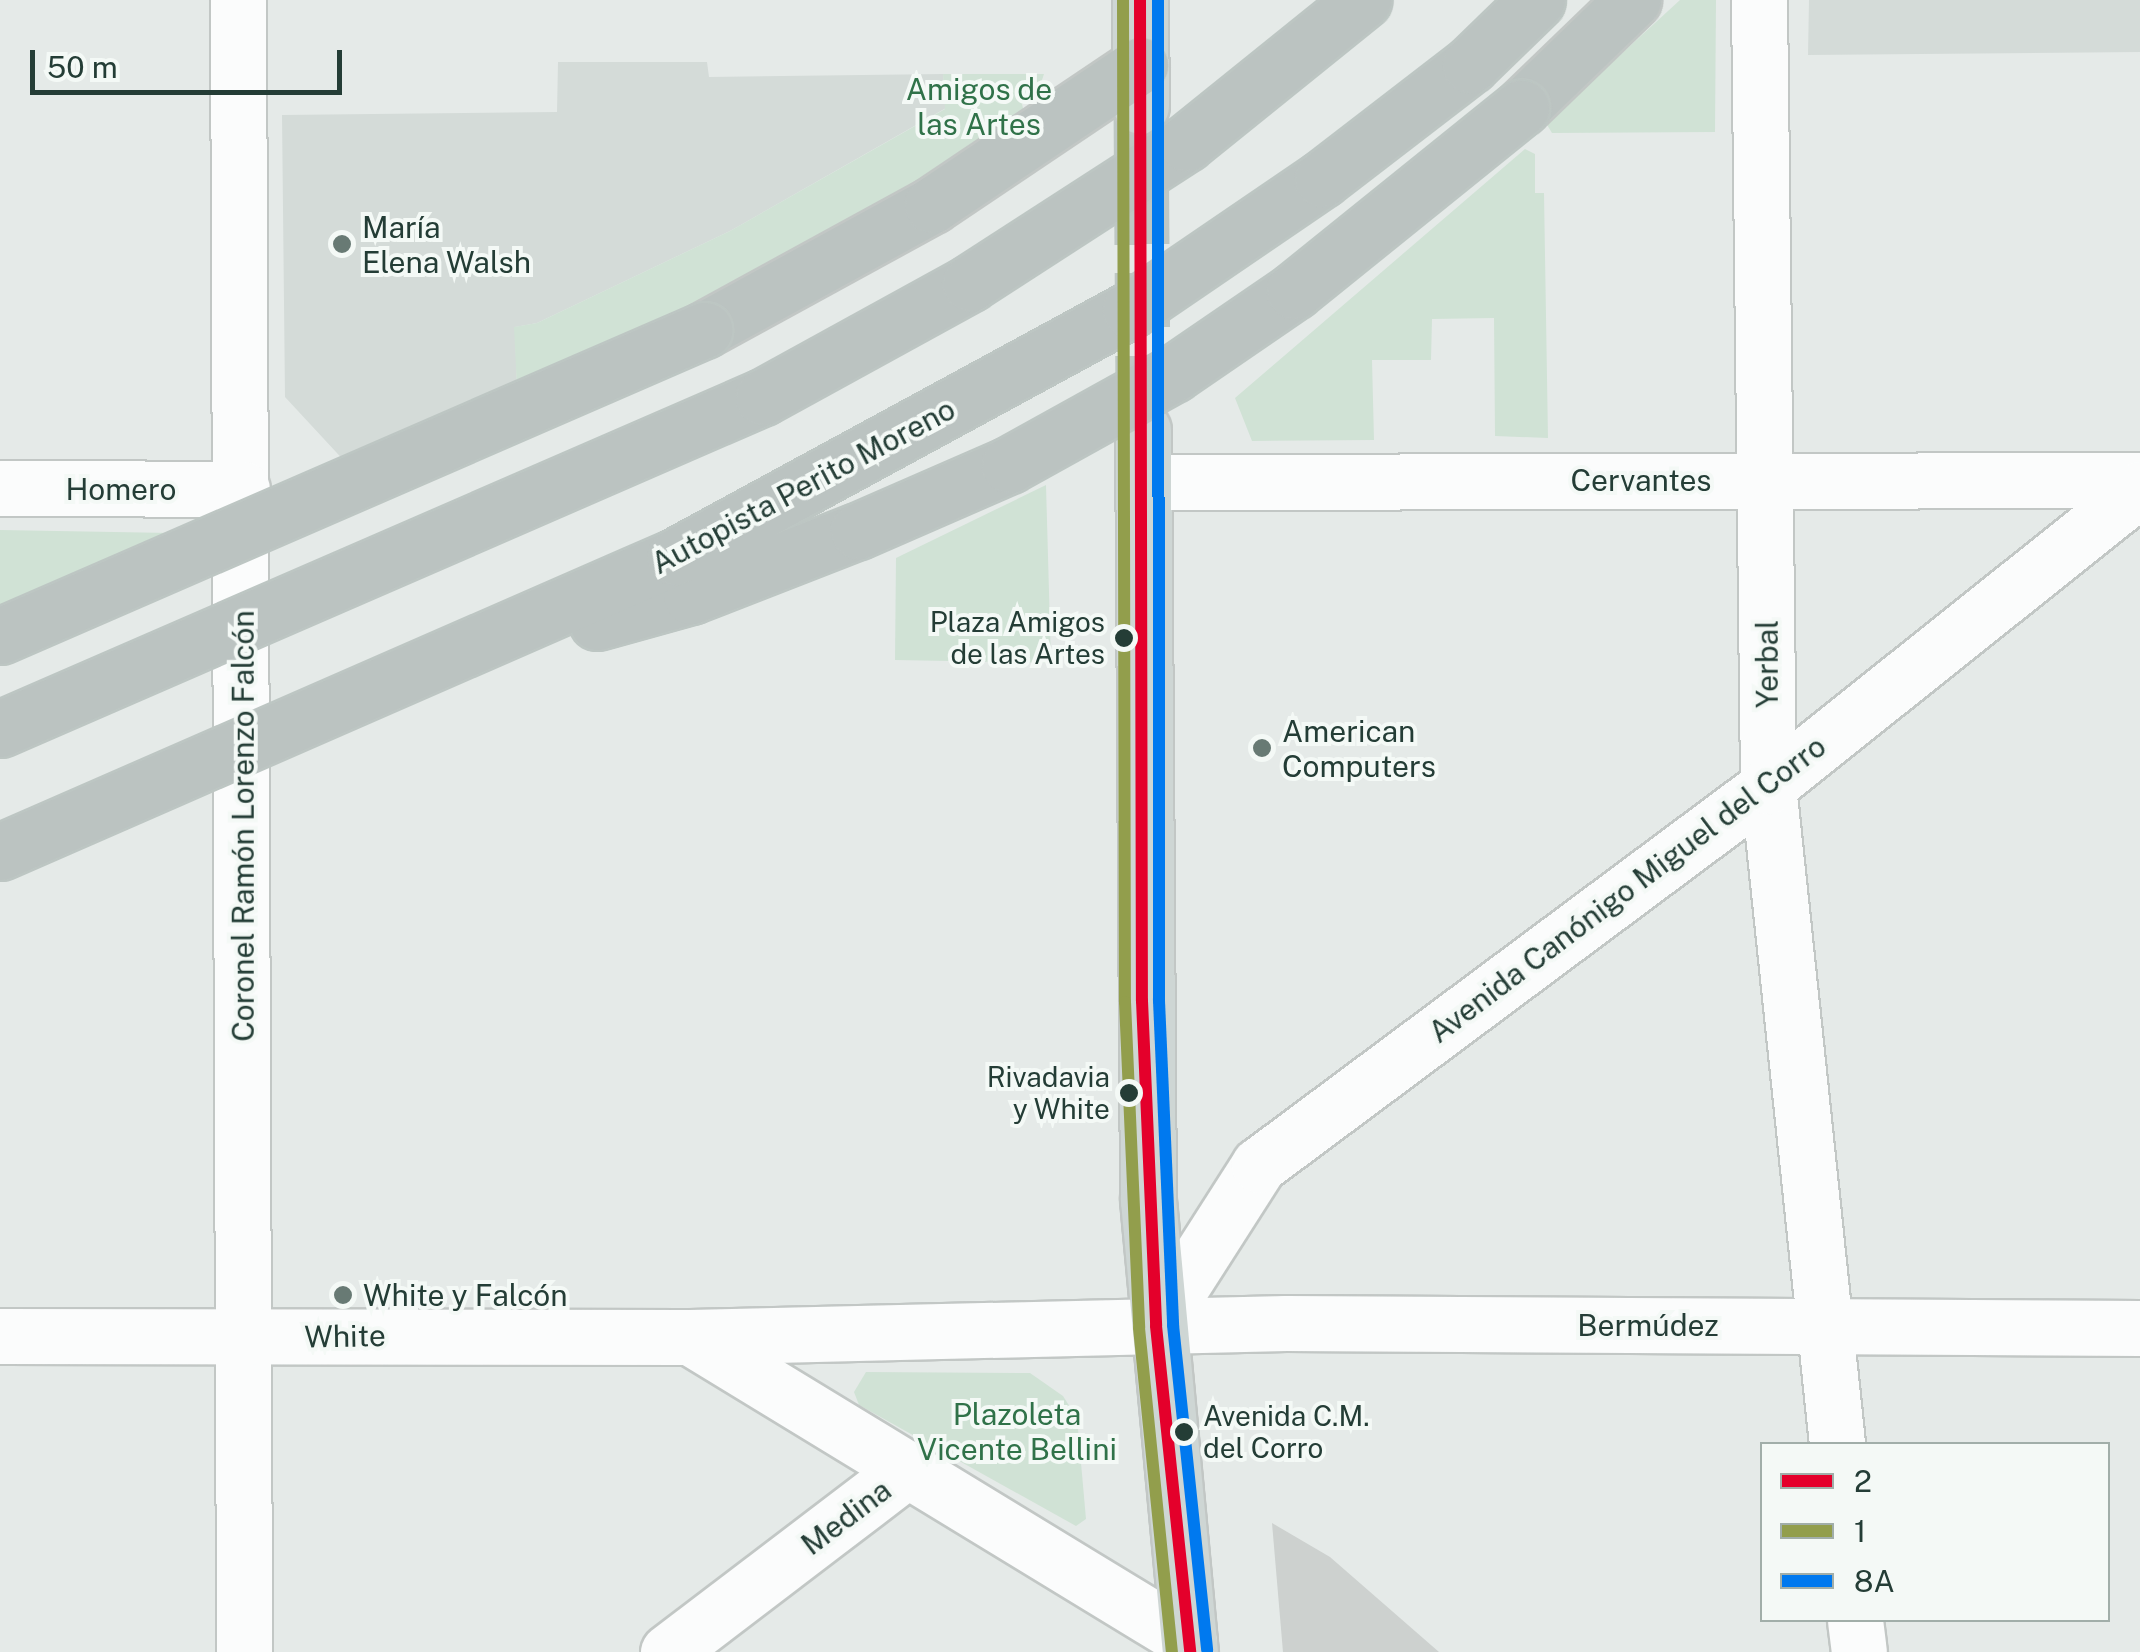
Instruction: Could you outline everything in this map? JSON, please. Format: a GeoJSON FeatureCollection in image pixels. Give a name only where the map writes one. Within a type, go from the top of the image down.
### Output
{"type":"FeatureCollection","features":[{"type":"Feature","properties":{"kind":"highway"},"geometry":{"type":"LineString","coordinates":[[0,729],[763,397],[970,283],[1186,143],[1363,0]]}},
{"type":"Feature","properties":{"kind":"highway","name":"Autopista Perito Moreno"},"geometry":{"type":"LineString","coordinates":[[0,852],[425,670],[675,557],[1130,310],[1322,179],[1470,65],[1536,0]]}},
{"type":"Feature","properties":{"kind":"highway"},"geometry":{"type":"LineString","coordinates":[[425,670],[692,596],[1009,464],[1173,374],[1294,291],[1520,108],[1632,0]]}},
{"type":"Feature","properties":{"kind":"highway"},"geometry":{"type":"LineString","coordinates":[[0,636],[704,330],[1140,85]]}},
{"type":"Feature","properties":{"kind":"main road"},"geometry":{"type":"LineString","coordinates":[[1140,0],[1140,85]]}},
{"type":"Feature","properties":{"kind":"main road"},"geometry":{"type":"LineString","coordinates":[[1143,456],[1142,1001],[1156,1326],[1190,1646]]}},
{"type":"Feature","properties":{"kind":"street","name":"Coronel Ramón Lorenzo Falcón"},"geometry":{"type":"LineString","coordinates":[[238,0],[244,1652]]}},
{"type":"Feature","properties":{"kind":"street","name":"Yerbal"},"geometry":{"type":"LineString","coordinates":[[1760,0],[1768,786],[1838,1442]]}},
{"type":"Feature","properties":{"kind":"street","name":"Cervantes"},"geometry":{"type":"LineString","coordinates":[[1143,456],[1766,480],[2140,480]]}},
{"type":"Feature","properties":{"kind":"street","name":"Homero"},"geometry":{"type":"LineString","coordinates":[[0,488],[242,490]]}},
{"type":"Feature","properties":{"kind":"street","name":"Avenida Canónigo Miguel del Corro"},"geometry":{"type":"LineString","coordinates":[[1156,1326],[1259,1166],[1768,786],[2140,490]]}},
{"type":"Feature","properties":{"kind":"street","name":"Bermúdez"},"geometry":{"type":"LineString","coordinates":[[1156,1326],[2140,1328]]}},
{"type":"Feature","properties":{"kind":"street","name":"White"},"geometry":{"type":"LineString","coordinates":[[0,1336],[690,1338],[1156,1326]]}},
{"type":"Feature","properties":{"kind":"street"},"geometry":{"type":"LineString","coordinates":[[690,1338],[903,1473]]}},
{"type":"Feature","properties":{"kind":"street","name":"Medina"},"geometry":{"type":"LineString","coordinates":[[668,1652],[903,1473],[1190,1646]]}},
{"type":"Feature","properties":{"kind":"street"},"geometry":{"type":"LineString","coordinates":[[1856,1622],[1859,1652]]}},
{"type":"Feature","properties":{"kind":"shaded area"},"geometry":{"type":"Polygon","coordinates":[[[1809,0],[2140,0],[2140,52],[1808,55],[1809,0]]]}},
{"type":"Feature","properties":{"kind":"shaded area"},"geometry":{"type":"Polygon","coordinates":[[[558,62],[707,62],[709,77],[943,74],[946,108],[730,231],[537,323],[515,327],[517,389],[349,466],[285,397],[282,115],[557,112],[558,62]]]}},
{"type":"Feature","properties":{"kind":"green space"},"geometry":{"type":"Polygon","coordinates":[[[1680,0],[1716,0],[1715,132],[1552,133],[1546,123],[1680,0]]]}},
{"type":"Feature","properties":{"kind":"green space","name":"Amigos de las Artes"},"geometry":{"type":"Polygon","coordinates":[[[943,74],[1044,74],[1037,95],[1022,104],[1024,112],[951,166],[787,262],[517,389],[514,327],[537,323],[730,231],[945,109],[943,74]]]}},
{"type":"Feature","properties":{"kind":"green space"},"geometry":{"type":"Polygon","coordinates":[[[1525,149],[1535,154],[1535,193],[1544,193],[1548,438],[1495,436],[1494,318],[1432,319],[1431,360],[1372,360],[1374,440],[1252,441],[1235,398],[1525,149]]]}},
{"type":"Feature","properties":{"kind":"green space"},"geometry":{"type":"Polygon","coordinates":[[[1046,485],[1051,663],[895,660],[896,558],[1046,485]]]}},
{"type":"Feature","properties":{"kind":"green space"},"geometry":{"type":"Polygon","coordinates":[[[0,530],[171,533],[0,654],[0,530]]]}},
{"type":"Feature","properties":{"kind":"green space","name":"Plazoleta Vicente Bellini"},"geometry":{"type":"Polygon","coordinates":[[[866,1372],[1030,1373],[1063,1396],[1077,1418],[1086,1519],[1076,1526],[859,1405],[854,1392],[866,1372]]]}},
{"type":"Feature","properties":{"kind":"building"},"geometry":{"type":"Polygon","coordinates":[[[1272,1523],[1330,1557],[1439,1652],[1283,1652],[1272,1523]]]}},
{"type":"Feature","properties":{"kind":"tunnel"},"geometry":{"type":"LineString","coordinates":[[1141,106],[1143,430]]}},
{"type":"Feature","properties":{"kind":"transit line","name":"1"},"geometry":{"type":"LineString","coordinates":[[1123,0],[1125,1002],[1139,1328],[1172,1652]]}},
{"type":"Feature","properties":{"kind":"transit line","name":"2"},"geometry":{"type":"LineString","coordinates":[[1140,0],[1142,1001],[1156,1326],[1190,1652]]}},
{"type":"Feature","properties":{"kind":"transit line","name":"8A"},"geometry":{"type":"LineString","coordinates":[[1158,0],[1159,1001],[1173,1325],[1207,1650]]}},
{"type":"Feature","properties":{"kind":"place","name":"María Elena Walsh"},"geometry":{"type":"Point","coordinates":[342,244]}},
{"type":"Feature","properties":{"kind":"place","name":"Plaza Amigos de las Artes"},"geometry":{"type":"Point","coordinates":[1124,638]}},
{"type":"Feature","properties":{"kind":"place","name":"American Computers"},"geometry":{"type":"Point","coordinates":[1262,748]}},
{"type":"Feature","properties":{"kind":"place","name":"Rivadavia y White"},"geometry":{"type":"Point","coordinates":[1129,1093]}},
{"type":"Feature","properties":{"kind":"place","name":"White y Falcón"},"geometry":{"type":"Point","coordinates":[343,1295]}},
{"type":"Feature","properties":{"kind":"place","name":"Avenida C.M. del Corro"},"geometry":{"type":"Point","coordinates":[1184,1432]}}]}
